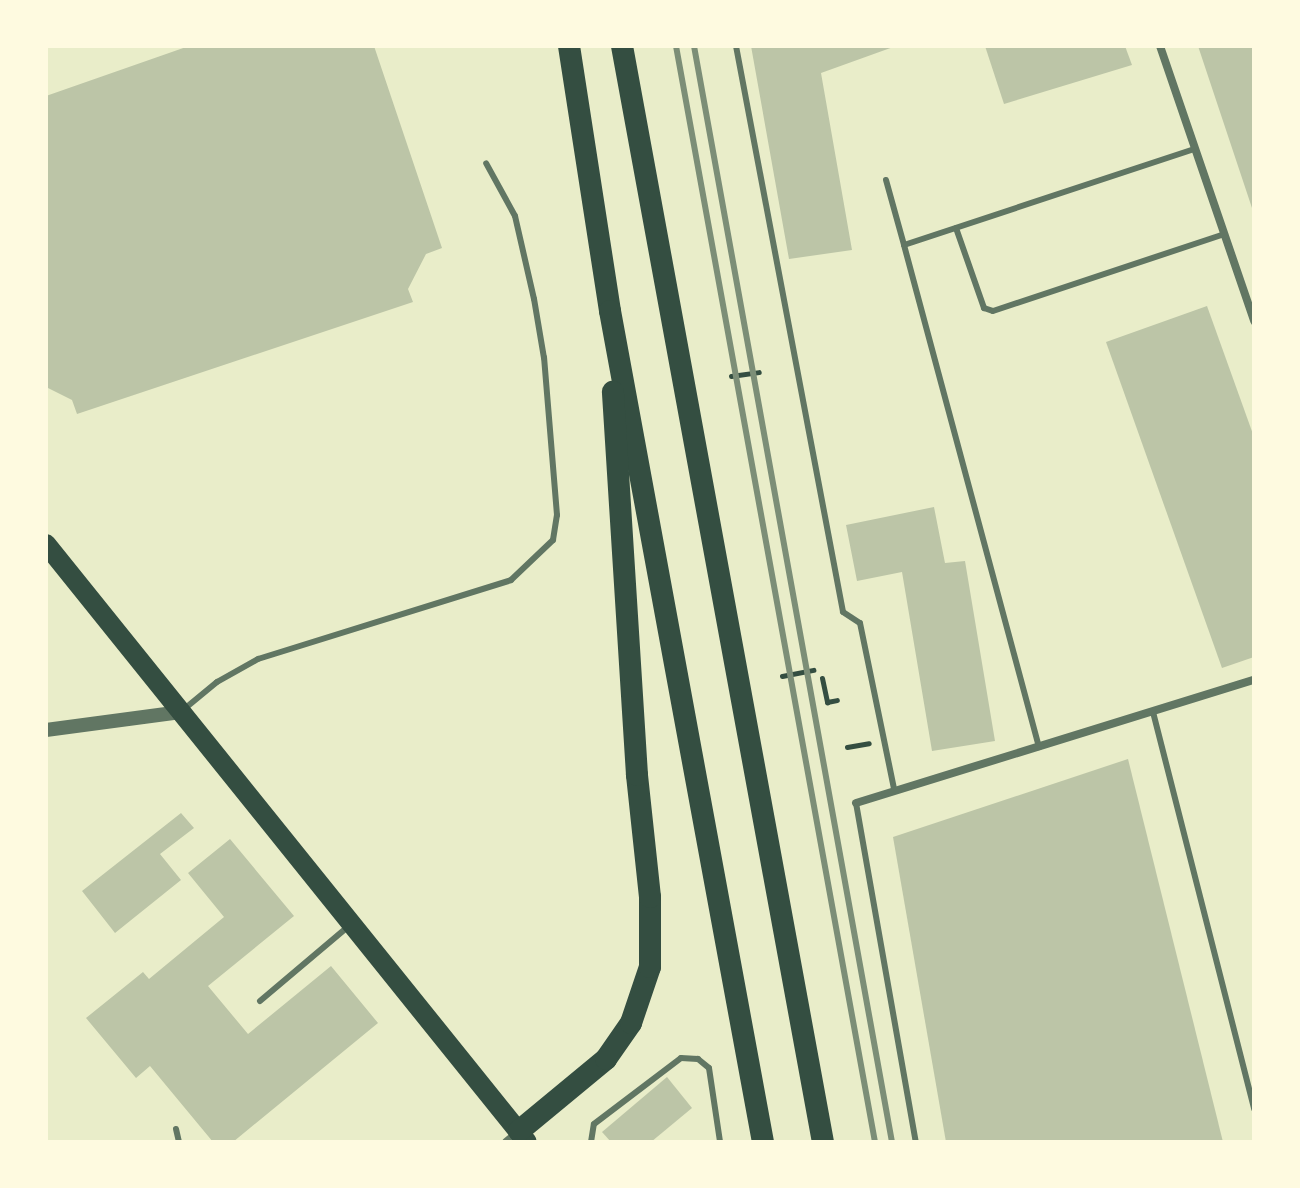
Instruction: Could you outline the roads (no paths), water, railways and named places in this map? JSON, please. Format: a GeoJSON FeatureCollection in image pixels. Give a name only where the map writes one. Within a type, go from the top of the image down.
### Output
{"type":"FeatureCollection","features":[{"type":"Feature","properties":{"kind":"highway"},"geometry":{"type":"LineString","coordinates":[[569,46],[610,311],[763,1142]]}},
{"type":"Feature","properties":{"kind":"highway"},"geometry":{"type":"LineString","coordinates":[[622,46],[823,1142]]}},
{"type":"Feature","properties":{"kind":"highway"},"geometry":{"type":"LineString","coordinates":[[517,1138],[606,1059],[631,1023],[650,967],[650,897],[618,509],[610,311]]}},
{"type":"Feature","properties":{"kind":"main road"},"geometry":{"type":"LineString","coordinates":[[52,556],[181,712],[517,1138]]}},
{"type":"Feature","properties":{"kind":"street"},"geometry":{"type":"LineString","coordinates":[[1160,46],[1254,321]]}},
{"type":"Feature","properties":{"kind":"street"},"geometry":{"type":"LineString","coordinates":[[856,803],[894,788],[1254,680]]}},
{"type":"Feature","properties":{"kind":"street"},"geometry":{"type":"LineString","coordinates":[[46,730],[181,712]]}},
{"type":"Feature","properties":{"kind":"lane"},"geometry":{"type":"LineString","coordinates":[[736,46],[843,612],[860,623],[894,788]]}},
{"type":"Feature","properties":{"kind":"lane"},"geometry":{"type":"LineString","coordinates":[[904,245],[1194,149]]}},
{"type":"Feature","properties":{"kind":"lane"},"geometry":{"type":"LineString","coordinates":[[181,712],[217,682],[258,659],[511,580],[553,540],[557,515],[547,389],[534,299],[515,216],[486,163]]}},
{"type":"Feature","properties":{"kind":"lane"},"geometry":{"type":"LineString","coordinates":[[886,180],[1039,747]]}},
{"type":"Feature","properties":{"kind":"lane"},"geometry":{"type":"LineString","coordinates":[[956,228],[984,308],[993,311],[1225,234]]}},
{"type":"Feature","properties":{"kind":"lane"},"geometry":{"type":"LineString","coordinates":[[1153,712],[1254,1109]]}},
{"type":"Feature","properties":{"kind":"lane"},"geometry":{"type":"LineString","coordinates":[[856,803],[916,1142]]}},
{"type":"Feature","properties":{"kind":"lane"},"geometry":{"type":"LineString","coordinates":[[260,1001],[350,925]]}},
{"type":"Feature","properties":{"kind":"lane"},"geometry":{"type":"LineString","coordinates":[[591,1142],[594,1124],[681,1058],[698,1059],[709,1068],[720,1142]]}},
{"type":"Feature","properties":{"kind":"lane"},"geometry":{"type":"LineString","coordinates":[[176,1129],[179,1142]]}},
{"type":"Feature","properties":{"kind":"railway"},"geometry":{"type":"LineString","coordinates":[[676,46],[875,1142]]}},
{"type":"Feature","properties":{"kind":"railway"},"geometry":{"type":"LineString","coordinates":[[694,46],[892,1142]]}}]}
